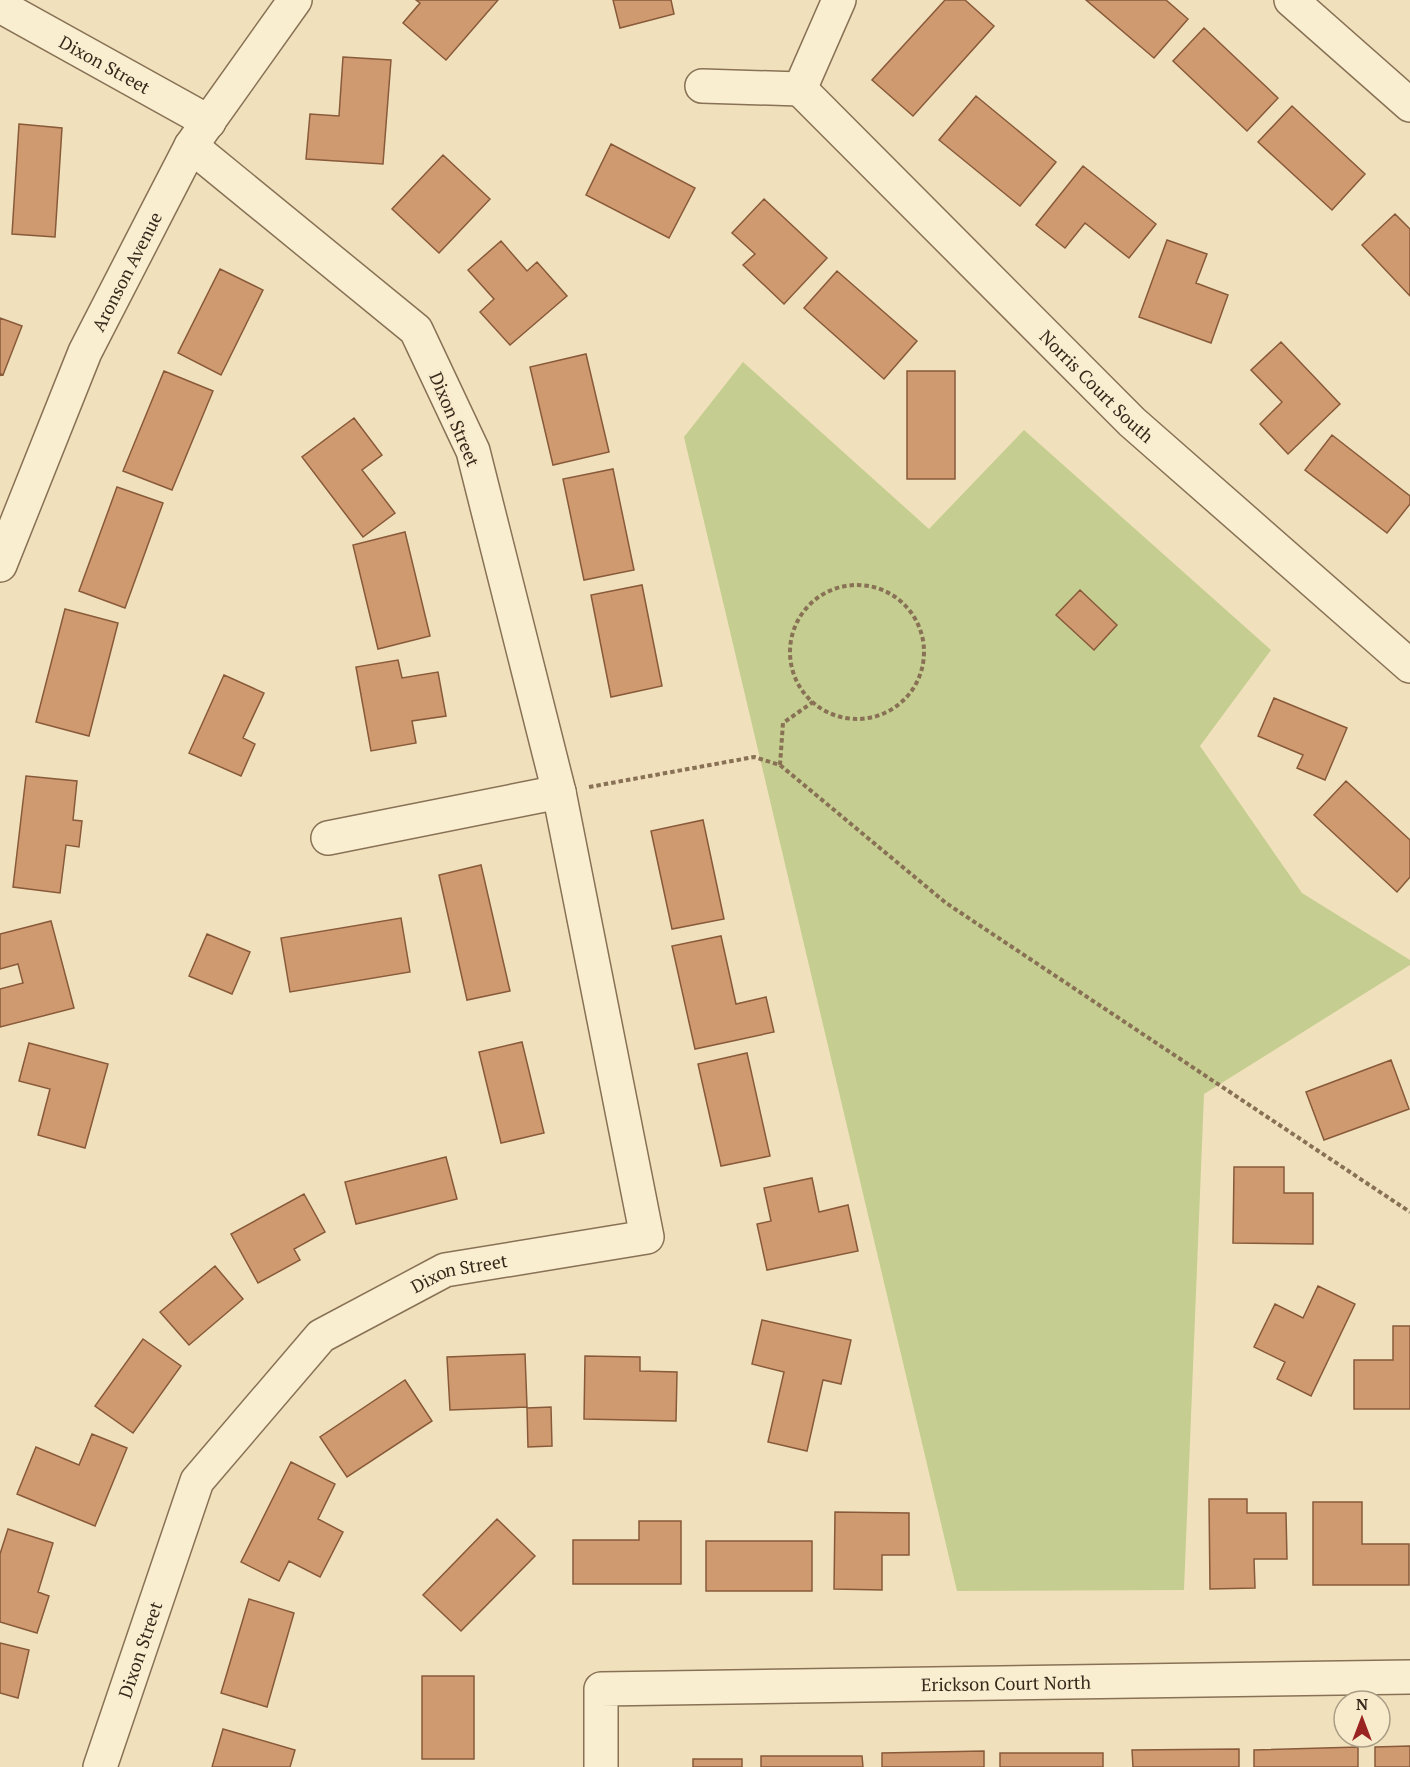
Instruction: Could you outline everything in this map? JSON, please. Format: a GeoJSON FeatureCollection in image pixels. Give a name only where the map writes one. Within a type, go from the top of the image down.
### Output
{"type":"FeatureCollection","features":[{"type":"Feature","properties":{"kind":"street","name":"Aronson Avenue"},"geometry":{"type":"LineString","coordinates":[[0,565],[85,352],[200,134],[295,0]]}},
{"type":"Feature","properties":{"kind":"street"},"geometry":{"type":"LineString","coordinates":[[702,86],[800,88],[839,0]]}},
{"type":"Feature","properties":{"kind":"street"},"geometry":{"type":"LineString","coordinates":[[1291,0],[1410,105]]}},
{"type":"Feature","properties":{"kind":"street","name":"Dixon Street"},"geometry":{"type":"LineString","coordinates":[[0,6],[200,134],[416,330],[473,451],[559,792],[647,1237],[445,1270],[321,1336],[197,1481],[100,1767]]}},
{"type":"Feature","properties":{"kind":"street","name":"Norris Court South"},"geometry":{"type":"LineString","coordinates":[[800,88],[1132,422],[1410,666]]}},
{"type":"Feature","properties":{"kind":"street"},"geometry":{"type":"LineString","coordinates":[[328,838],[559,792]]}},
{"type":"Feature","properties":{"kind":"street","name":"Erickson Court North"},"geometry":{"type":"LineString","coordinates":[[601,1767],[601,1689],[1410,1677]]}},
{"type":"Feature","properties":{"kind":"path"},"geometry":{"type":"LineString","coordinates":[[872,585],[900,599],[917,619],[925,652],[918,681],[901,703],[889,711],[867,718],[841,717],[813,702],[801,688],[792,667],[790,645],[801,615],[818,597],[839,586],[872,585]]}},
{"type":"Feature","properties":{"kind":"path"},"geometry":{"type":"LineString","coordinates":[[780,765],[783,723],[813,702]]}},
{"type":"Feature","properties":{"kind":"path"},"geometry":{"type":"LineString","coordinates":[[559,792],[754,757],[780,765],[946,903],[1410,1212]]}},
{"type":"Feature","properties":{"kind":"green space"},"geometry":{"type":"Polygon","coordinates":[[[743,362],[929,529],[1024,430],[1271,650],[1200,746],[1302,893],[1410,960],[1410,965],[1204,1094],[1184,1590],[957,1591],[684,437],[743,362]]]}},
{"type":"Feature","properties":{"kind":"building"},"geometry":{"type":"Polygon","coordinates":[[[416,0],[498,0],[446,60],[403,23],[420,3],[416,0]]]}},
{"type":"Feature","properties":{"kind":"building"},"geometry":{"type":"Polygon","coordinates":[[[613,0],[671,0],[674,14],[620,28],[613,0]]]}},
{"type":"Feature","properties":{"kind":"building"},"geometry":{"type":"Polygon","coordinates":[[[945,0],[965,0],[994,26],[913,116],[872,80],[945,0]]]}},
{"type":"Feature","properties":{"kind":"building"},"geometry":{"type":"Polygon","coordinates":[[[1086,0],[1166,0],[1188,19],[1154,58],[1086,0]]]}},
{"type":"Feature","properties":{"kind":"building"},"geometry":{"type":"Polygon","coordinates":[[[1204,28],[1278,98],[1247,131],[1173,61],[1204,28]]]}},
{"type":"Feature","properties":{"kind":"building"},"geometry":{"type":"Polygon","coordinates":[[[343,57],[391,60],[383,164],[306,159],[310,114],[339,116],[343,57]]]}},
{"type":"Feature","properties":{"kind":"building"},"geometry":{"type":"Polygon","coordinates":[[[976,96],[1056,162],[1020,206],[939,140],[976,96]]]}},
{"type":"Feature","properties":{"kind":"building"},"geometry":{"type":"Polygon","coordinates":[[[1292,106],[1365,174],[1332,210],[1258,142],[1292,106]]]}},
{"type":"Feature","properties":{"kind":"building"},"geometry":{"type":"Polygon","coordinates":[[[19,124],[62,128],[55,237],[12,234],[19,124]]]}},
{"type":"Feature","properties":{"kind":"building"},"geometry":{"type":"Polygon","coordinates":[[[611,144],[695,188],[669,238],[586,195],[611,144]]]}},
{"type":"Feature","properties":{"kind":"building"},"geometry":{"type":"Polygon","coordinates":[[[443,155],[490,199],[439,253],[392,209],[443,155]]]}},
{"type":"Feature","properties":{"kind":"building"},"geometry":{"type":"Polygon","coordinates":[[[1083,166],[1156,224],[1129,258],[1085,223],[1065,248],[1036,225],[1083,166]]]}},
{"type":"Feature","properties":{"kind":"building"},"geometry":{"type":"Polygon","coordinates":[[[764,199],[827,258],[784,304],[743,265],[755,254],[732,233],[764,199]]]}},
{"type":"Feature","properties":{"kind":"building"},"geometry":{"type":"Polygon","coordinates":[[[1395,214],[1410,229],[1410,296],[1362,245],[1395,214]]]}},
{"type":"Feature","properties":{"kind":"building"},"geometry":{"type":"Polygon","coordinates":[[[1167,240],[1207,254],[1196,283],[1228,295],[1211,343],[1139,317],[1167,240]]]}},
{"type":"Feature","properties":{"kind":"building"},"geometry":{"type":"Polygon","coordinates":[[[501,241],[527,271],[537,262],[567,296],[510,345],[480,312],[494,299],[468,270],[501,241]]]}},
{"type":"Feature","properties":{"kind":"building"},"geometry":{"type":"Polygon","coordinates":[[[220,269],[263,290],[221,375],[178,353],[220,269]]]}},
{"type":"Feature","properties":{"kind":"building"},"geometry":{"type":"Polygon","coordinates":[[[837,271],[917,341],[884,379],[804,308],[837,271]]]}},
{"type":"Feature","properties":{"kind":"building"},"geometry":{"type":"Polygon","coordinates":[[[0,318],[22,326],[3,375],[0,376],[0,318]]]}},
{"type":"Feature","properties":{"kind":"building"},"geometry":{"type":"Polygon","coordinates":[[[1281,342],[1340,404],[1288,454],[1260,424],[1282,402],[1251,370],[1281,342]]]}},
{"type":"Feature","properties":{"kind":"building"},"geometry":{"type":"Polygon","coordinates":[[[586,354],[609,452],[553,465],[530,367],[586,354]]]}},
{"type":"Feature","properties":{"kind":"building"},"geometry":{"type":"Polygon","coordinates":[[[164,371],[213,391],[172,490],[123,471],[164,371]]]}},
{"type":"Feature","properties":{"kind":"building"},"geometry":{"type":"Polygon","coordinates":[[[907,371],[955,371],[955,479],[907,479],[907,371]]]}},
{"type":"Feature","properties":{"kind":"building"},"geometry":{"type":"Polygon","coordinates":[[[354,418],[382,455],[362,470],[395,513],[363,537],[302,457],[354,418]]]}},
{"type":"Feature","properties":{"kind":"building"},"geometry":{"type":"Polygon","coordinates":[[[1332,435],[1410,496],[1410,504],[1387,533],[1305,470],[1332,435]]]}},
{"type":"Feature","properties":{"kind":"building"},"geometry":{"type":"Polygon","coordinates":[[[613,469],[634,570],[584,580],[563,479],[613,469]]]}},
{"type":"Feature","properties":{"kind":"building"},"geometry":{"type":"Polygon","coordinates":[[[117,487],[163,503],[125,608],[79,591],[117,487]]]}},
{"type":"Feature","properties":{"kind":"building"},"geometry":{"type":"Polygon","coordinates":[[[405,532],[430,636],[378,649],[353,545],[405,532]]]}},
{"type":"Feature","properties":{"kind":"building"},"geometry":{"type":"Polygon","coordinates":[[[642,585],[662,686],[611,697],[591,595],[642,585]]]}},
{"type":"Feature","properties":{"kind":"building"},"geometry":{"type":"Polygon","coordinates":[[[1080,590],[1117,625],[1094,650],[1056,615],[1080,590]]]}},
{"type":"Feature","properties":{"kind":"building"},"geometry":{"type":"Polygon","coordinates":[[[65,609],[118,623],[89,736],[36,722],[65,609]]]}},
{"type":"Feature","properties":{"kind":"building"},"geometry":{"type":"Polygon","coordinates":[[[398,660],[402,678],[438,672],[446,716],[412,721],[416,743],[371,751],[356,667],[398,660]]]}},
{"type":"Feature","properties":{"kind":"building"},"geometry":{"type":"Polygon","coordinates":[[[224,675],[264,693],[243,738],[255,744],[241,776],[189,753],[224,675]]]}},
{"type":"Feature","properties":{"kind":"building"},"geometry":{"type":"Polygon","coordinates":[[[1274,698],[1347,728],[1325,780],[1297,768],[1303,755],[1258,736],[1274,698]]]}},
{"type":"Feature","properties":{"kind":"building"},"geometry":{"type":"Polygon","coordinates":[[[26,776],[77,781],[73,820],[82,821],[79,847],[66,845],[60,893],[13,887],[26,776]]]}},
{"type":"Feature","properties":{"kind":"building"},"geometry":{"type":"Polygon","coordinates":[[[1346,781],[1410,840],[1410,877],[1397,892],[1314,815],[1346,781]]]}},
{"type":"Feature","properties":{"kind":"building"},"geometry":{"type":"Polygon","coordinates":[[[703,820],[724,919],[672,929],[651,831],[703,820]]]}},
{"type":"Feature","properties":{"kind":"building"},"geometry":{"type":"Polygon","coordinates":[[[481,865],[510,991],[467,1000],[439,875],[481,865]]]}},
{"type":"Feature","properties":{"kind":"building"},"geometry":{"type":"Polygon","coordinates":[[[401,918],[410,972],[290,992],[281,938],[401,918]]]}},
{"type":"Feature","properties":{"kind":"building"},"geometry":{"type":"Polygon","coordinates":[[[51,921],[74,1008],[0,1027],[0,989],[23,983],[18,964],[0,969],[0,934],[51,921]]]}},
{"type":"Feature","properties":{"kind":"building"},"geometry":{"type":"Polygon","coordinates":[[[207,934],[250,952],[232,994],[189,976],[207,934]]]}},
{"type":"Feature","properties":{"kind":"building"},"geometry":{"type":"Polygon","coordinates":[[[721,936],[736,1004],[766,997],[774,1032],[695,1049],[672,946],[721,936]]]}},
{"type":"Feature","properties":{"kind":"building"},"geometry":{"type":"Polygon","coordinates":[[[522,1042],[544,1133],[501,1143],[479,1052],[522,1042]]]}},
{"type":"Feature","properties":{"kind":"building"},"geometry":{"type":"Polygon","coordinates":[[[29,1043],[108,1064],[85,1148],[38,1135],[50,1089],[19,1081],[29,1043]]]}},
{"type":"Feature","properties":{"kind":"building"},"geometry":{"type":"Polygon","coordinates":[[[747,1053],[770,1156],[721,1166],[698,1064],[747,1053]]]}},
{"type":"Feature","properties":{"kind":"building"},"geometry":{"type":"Polygon","coordinates":[[[1391,1060],[1409,1109],[1324,1140],[1306,1092],[1391,1060]]]}},
{"type":"Feature","properties":{"kind":"building"},"geometry":{"type":"Polygon","coordinates":[[[446,1157],[457,1199],[356,1224],[345,1182],[446,1157]]]}},
{"type":"Feature","properties":{"kind":"building"},"geometry":{"type":"Polygon","coordinates":[[[1234,1167],[1284,1167],[1284,1193],[1313,1193],[1313,1244],[1233,1243],[1234,1167]]]}},
{"type":"Feature","properties":{"kind":"building"},"geometry":{"type":"Polygon","coordinates":[[[812,1178],[819,1212],[848,1205],[858,1251],[767,1270],[757,1224],[771,1221],[764,1188],[812,1178]]]}},
{"type":"Feature","properties":{"kind":"building"},"geometry":{"type":"Polygon","coordinates":[[[304,1194],[325,1232],[294,1249],[300,1260],[258,1283],[231,1234],[304,1194]]]}},
{"type":"Feature","properties":{"kind":"building"},"geometry":{"type":"Polygon","coordinates":[[[215,1266],[243,1299],[189,1345],[160,1312],[215,1266]]]}},
{"type":"Feature","properties":{"kind":"building"},"geometry":{"type":"Polygon","coordinates":[[[1318,1286],[1355,1304],[1311,1396],[1277,1379],[1285,1362],[1254,1347],[1275,1304],[1303,1318],[1318,1286]]]}},
{"type":"Feature","properties":{"kind":"building"},"geometry":{"type":"Polygon","coordinates":[[[762,1320],[851,1340],[841,1384],[823,1380],[807,1451],[768,1442],[784,1372],[752,1364],[762,1320]]]}},
{"type":"Feature","properties":{"kind":"building"},"geometry":{"type":"Polygon","coordinates":[[[1393,1326],[1410,1326],[1410,1409],[1354,1409],[1354,1360],[1393,1360],[1393,1326]]]}},
{"type":"Feature","properties":{"kind":"building"},"geometry":{"type":"Polygon","coordinates":[[[143,1339],[181,1366],[133,1433],[95,1406],[143,1339]]]}},
{"type":"Feature","properties":{"kind":"building"},"geometry":{"type":"Polygon","coordinates":[[[525,1354],[527,1407],[450,1410],[447,1357],[525,1354]]]}},
{"type":"Feature","properties":{"kind":"building"},"geometry":{"type":"Polygon","coordinates":[[[585,1356],[640,1357],[640,1371],[677,1372],[676,1421],[584,1419],[585,1356]]]}},
{"type":"Feature","properties":{"kind":"building"},"geometry":{"type":"Polygon","coordinates":[[[405,1380],[432,1421],[347,1477],[320,1437],[405,1380]]]}},
{"type":"Feature","properties":{"kind":"building"},"geometry":{"type":"Polygon","coordinates":[[[551,1407],[552,1446],[528,1447],[527,1408],[551,1407]]]}},
{"type":"Feature","properties":{"kind":"building"},"geometry":{"type":"Polygon","coordinates":[[[92,1434],[127,1448],[95,1526],[17,1494],[36,1447],[79,1465],[92,1434]]]}},
{"type":"Feature","properties":{"kind":"building"},"geometry":{"type":"Polygon","coordinates":[[[291,1462],[335,1484],[318,1519],[343,1532],[320,1577],[289,1561],[279,1581],[241,1562],[291,1462]]]}},
{"type":"Feature","properties":{"kind":"building"},"geometry":{"type":"Polygon","coordinates":[[[1209,1499],[1247,1499],[1247,1513],[1286,1513],[1287,1559],[1254,1559],[1255,1588],[1210,1589],[1209,1499]]]}},
{"type":"Feature","properties":{"kind":"building"},"geometry":{"type":"Polygon","coordinates":[[[1313,1502],[1362,1502],[1362,1544],[1409,1544],[1409,1585],[1313,1585],[1313,1502]]]}},
{"type":"Feature","properties":{"kind":"building"},"geometry":{"type":"Polygon","coordinates":[[[835,1512],[909,1513],[909,1555],[882,1555],[882,1590],[834,1589],[835,1512]]]}},
{"type":"Feature","properties":{"kind":"building"},"geometry":{"type":"Polygon","coordinates":[[[497,1519],[535,1556],[461,1631],[423,1595],[497,1519]]]}},
{"type":"Feature","properties":{"kind":"building"},"geometry":{"type":"Polygon","coordinates":[[[639,1521],[681,1521],[681,1584],[573,1584],[573,1540],[639,1540],[639,1521]]]}},
{"type":"Feature","properties":{"kind":"building"},"geometry":{"type":"Polygon","coordinates":[[[8,1529],[53,1543],[38,1592],[49,1596],[37,1633],[0,1622],[0,1554],[8,1529]]]}},
{"type":"Feature","properties":{"kind":"building"},"geometry":{"type":"Polygon","coordinates":[[[706,1541],[812,1541],[812,1591],[706,1591],[706,1541]]]}},
{"type":"Feature","properties":{"kind":"building"},"geometry":{"type":"Polygon","coordinates":[[[249,1599],[294,1613],[267,1707],[221,1693],[249,1599]]]}},
{"type":"Feature","properties":{"kind":"building"},"geometry":{"type":"Polygon","coordinates":[[[0,1643],[29,1650],[18,1698],[0,1693],[0,1643]]]}},
{"type":"Feature","properties":{"kind":"building"},"geometry":{"type":"Polygon","coordinates":[[[422,1676],[474,1676],[474,1759],[422,1759],[422,1676]]]}},
{"type":"Feature","properties":{"kind":"building"},"geometry":{"type":"Polygon","coordinates":[[[223,1729],[295,1750],[290,1767],[212,1767],[223,1729]]]}},
{"type":"Feature","properties":{"kind":"building"},"geometry":{"type":"Polygon","coordinates":[[[1410,1746],[1410,1767],[1375,1767],[1375,1749],[1392,1749],[1392,1747],[1410,1746]]]}},
{"type":"Feature","properties":{"kind":"building"},"geometry":{"type":"Polygon","coordinates":[[[1239,1749],[1239,1767],[1133,1767],[1132,1750],[1239,1749]]]}},
{"type":"Feature","properties":{"kind":"building"},"geometry":{"type":"Polygon","coordinates":[[[1358,1749],[1358,1767],[1254,1767],[1254,1750],[1358,1749]]]}},
{"type":"Feature","properties":{"kind":"building"},"geometry":{"type":"Polygon","coordinates":[[[984,1751],[984,1767],[882,1767],[882,1753],[984,1751]]]}},
{"type":"Feature","properties":{"kind":"building"},"geometry":{"type":"Polygon","coordinates":[[[1000,1753],[1103,1753],[1103,1767],[1000,1767],[1000,1753]]]}},
{"type":"Feature","properties":{"kind":"building"},"geometry":{"type":"Polygon","coordinates":[[[761,1756],[862,1756],[863,1767],[761,1767],[761,1756]]]}},
{"type":"Feature","properties":{"kind":"building"},"geometry":{"type":"Polygon","coordinates":[[[693,1759],[742,1759],[742,1767],[693,1767],[693,1759]]]}}]}
